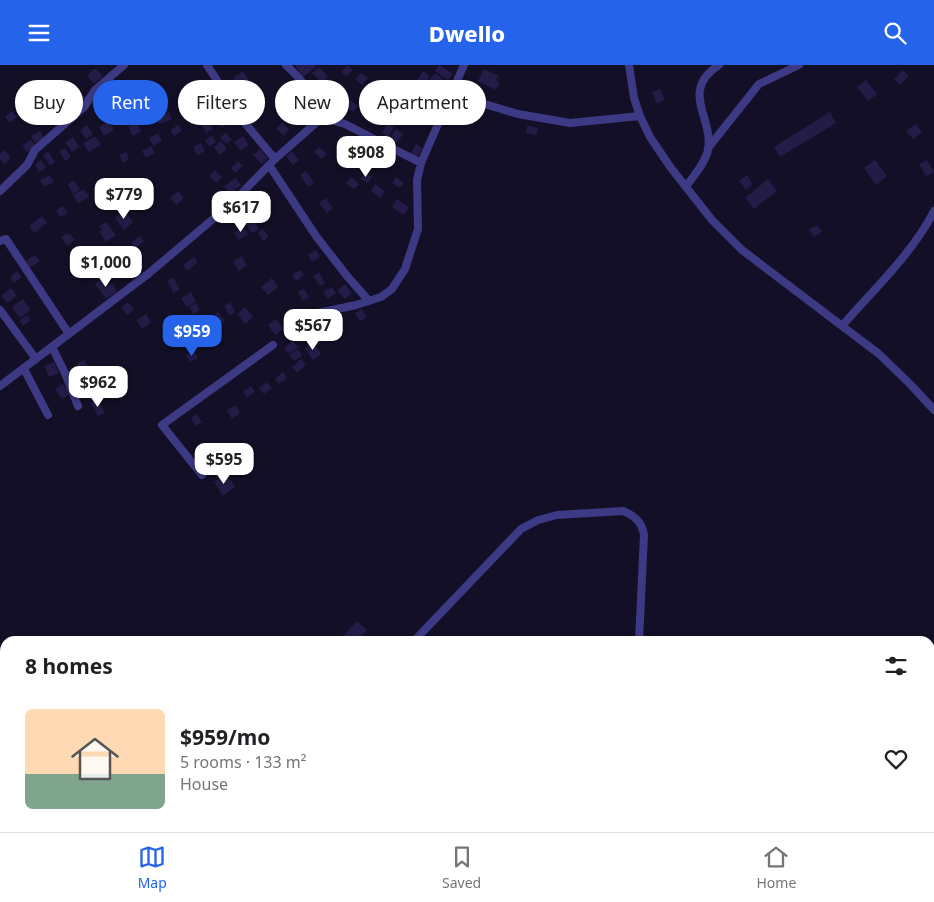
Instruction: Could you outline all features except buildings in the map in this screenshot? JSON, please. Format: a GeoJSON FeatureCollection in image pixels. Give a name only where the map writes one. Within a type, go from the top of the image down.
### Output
{"type":"FeatureCollection","features":[{"type":"Feature","properties":{"kind":"street"},"geometry":{"type":"LineString","coordinates":[[0,191],[27,165],[35,150],[84,107],[95,90],[124,65]]}},
{"type":"Feature","properties":{"kind":"street"},"geometry":{"type":"LineString","coordinates":[[207,65],[272,162],[316,236],[369,301]]}},
{"type":"Feature","properties":{"kind":"street"},"geometry":{"type":"LineString","coordinates":[[286,65],[302,80]]}},
{"type":"Feature","properties":{"kind":"street"},"geometry":{"type":"LineString","coordinates":[[458,80],[464,65]]}},
{"type":"Feature","properties":{"kind":"street"},"geometry":{"type":"LineString","coordinates":[[629,65],[634,98],[640,116],[666,161],[712,220],[742,250],[879,354],[911,385],[934,411]]}},
{"type":"Feature","properties":{"kind":"street"},"geometry":{"type":"LineString","coordinates":[[686,187],[706,158],[708,148],[698,93],[706,76],[719,65]]}},
{"type":"Feature","properties":{"kind":"street"},"geometry":{"type":"LineString","coordinates":[[708,148],[759,84],[799,65]]}},
{"type":"Feature","properties":{"kind":"street"},"geometry":{"type":"LineString","coordinates":[[486,104],[570,123],[640,116]]}},
{"type":"Feature","properties":{"kind":"street"},"geometry":{"type":"LineString","coordinates":[[1,384],[24,369],[148,274],[232,203],[272,162],[314,125]]}},
{"type":"Feature","properties":{"kind":"street"},"geometry":{"type":"LineString","coordinates":[[348,125],[421,163]]}},
{"type":"Feature","properties":{"kind":"street"},"geometry":{"type":"LineString","coordinates":[[289,319],[369,301],[381,297],[392,289],[405,269],[418,229],[417,180],[421,163],[438,125]]}},
{"type":"Feature","properties":{"kind":"street"},"geometry":{"type":"LineString","coordinates":[[842,326],[925,229],[934,211]]}},
{"type":"Feature","properties":{"kind":"street"},"geometry":{"type":"LineString","coordinates":[[0,241],[6,239],[69,334]]}},
{"type":"Feature","properties":{"kind":"street"},"geometry":{"type":"LineString","coordinates":[[0,310],[36,359]]}},
{"type":"Feature","properties":{"kind":"street"},"geometry":{"type":"LineString","coordinates":[[202,475],[162,425],[273,345]]}},
{"type":"Feature","properties":{"kind":"street"},"geometry":{"type":"LineString","coordinates":[[52,347],[78,406]]}},
{"type":"Feature","properties":{"kind":"street"},"geometry":{"type":"LineString","coordinates":[[24,369],[48,415]]}},
{"type":"Feature","properties":{"kind":"street"},"geometry":{"type":"LineString","coordinates":[[419,636],[521,529],[538,520],[557,515],[623,511],[632,515],[642,525],[644,535],[639,636]]}}]}
